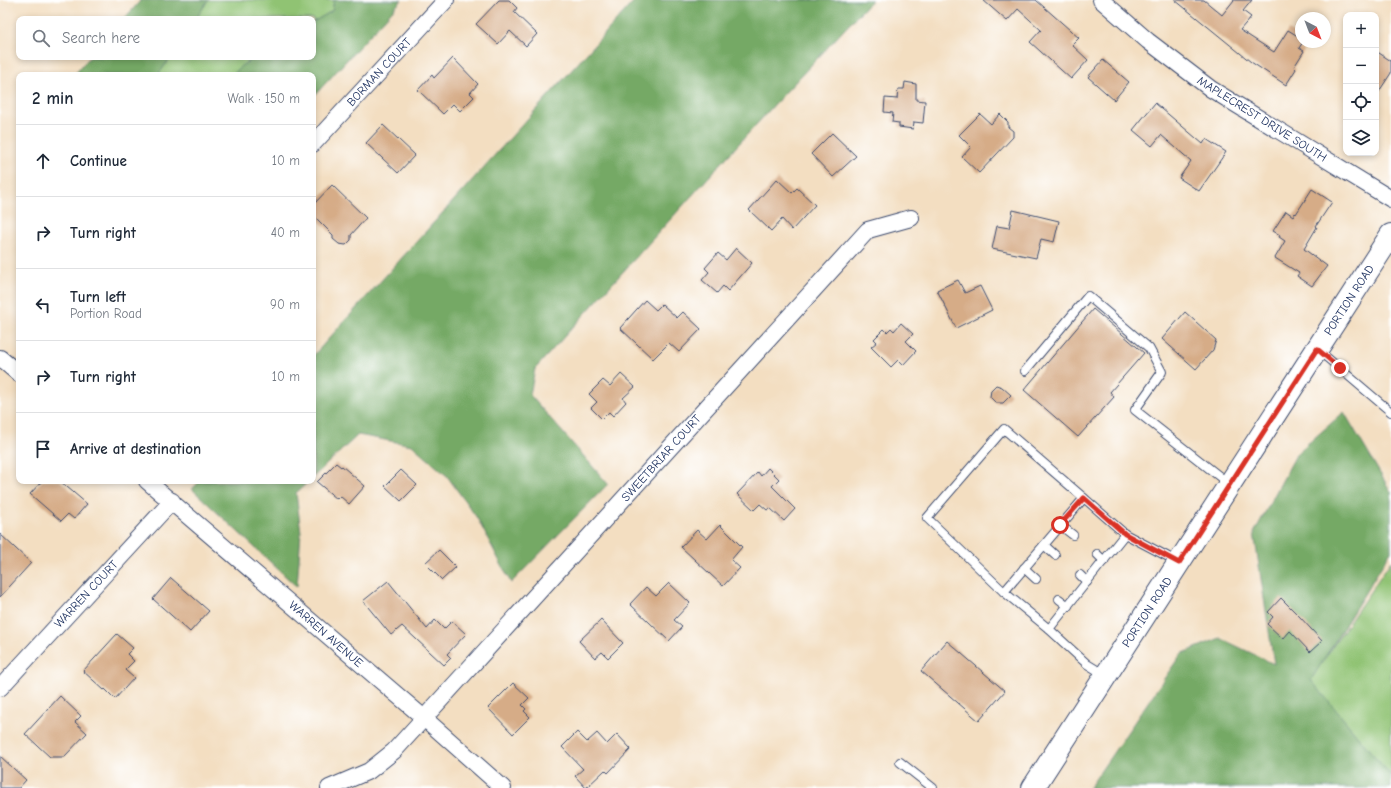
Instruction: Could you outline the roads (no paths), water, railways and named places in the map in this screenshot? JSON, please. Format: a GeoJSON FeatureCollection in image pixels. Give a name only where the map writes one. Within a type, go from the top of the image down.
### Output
{"type":"FeatureCollection","features":[{"type":"Feature","properties":{"kind":"main road","name":"PORTION ROAD"},"geometry":{"type":"LineString","coordinates":[[1033,788],[1391,235]]}},
{"type":"Feature","properties":{"kind":"street","name":"BORMAN COURT"},"geometry":{"type":"LineString","coordinates":[[316,141],[446,0]]}},
{"type":"Feature","properties":{"kind":"street","name":"MAPLECREST DRIVE SOUTH"},"geometry":{"type":"LineString","coordinates":[[1100,0],[1148,41],[1210,89],[1391,199]]}},
{"type":"Feature","properties":{"kind":"street","name":"SWEETBRIAR COURT"},"geometry":{"type":"LineString","coordinates":[[329,788],[369,771],[394,751],[868,230],[911,218]]}},
{"type":"Feature","properties":{"kind":"street"},"geometry":{"type":"LineString","coordinates":[[0,358],[16,371]]}},
{"type":"Feature","properties":{"kind":"street","name":"WARREN AVENUE"},"geometry":{"type":"LineString","coordinates":[[151,484],[424,718],[503,788]]}},
{"type":"Feature","properties":{"kind":"street","name":"WARREN COURT"},"geometry":{"type":"LineString","coordinates":[[0,688],[172,501]]}},
{"type":"Feature","properties":{"kind":"lane"},"geometry":{"type":"LineString","coordinates":[[1025,371],[1088,296],[1149,348],[1162,372],[1135,410],[1229,485]]}},
{"type":"Feature","properties":{"kind":"lane"},"geometry":{"type":"LineString","coordinates":[[1317,349],[1391,412]]}},
{"type":"Feature","properties":{"kind":"lane"},"geometry":{"type":"LineString","coordinates":[[1106,676],[1087,664],[1049,629],[1004,592],[927,518],[1004,429],[1125,534],[1179,563]]}},
{"type":"Feature","properties":{"kind":"lane"},"geometry":{"type":"LineString","coordinates":[[1004,592],[1084,498]]}},
{"type":"Feature","properties":{"kind":"lane"},"geometry":{"type":"LineString","coordinates":[[1060,525],[1073,535]]}},
{"type":"Feature","properties":{"kind":"lane"},"geometry":{"type":"LineString","coordinates":[[1049,629],[1125,534]]}},
{"type":"Feature","properties":{"kind":"lane"},"geometry":{"type":"LineString","coordinates":[[1044,545],[1055,555]]}},
{"type":"Feature","properties":{"kind":"lane"},"geometry":{"type":"LineString","coordinates":[[1097,554],[1104,561]]}},
{"type":"Feature","properties":{"kind":"lane"},"geometry":{"type":"LineString","coordinates":[[1024,568],[1036,579]]}},
{"type":"Feature","properties":{"kind":"lane"},"geometry":{"type":"LineString","coordinates":[[1080,575],[1087,582]]}},
{"type":"Feature","properties":{"kind":"lane"},"geometry":{"type":"LineString","coordinates":[[1059,598],[1068,606]]}},
{"type":"Feature","properties":{"kind":"lane"},"geometry":{"type":"LineString","coordinates":[[900,762],[933,788]]}}]}
